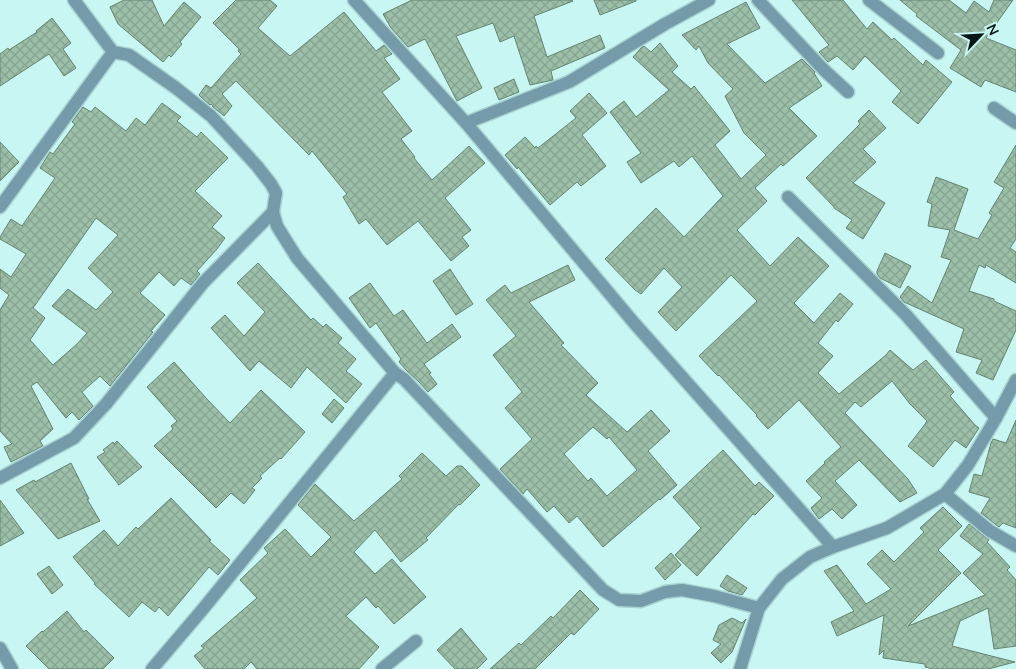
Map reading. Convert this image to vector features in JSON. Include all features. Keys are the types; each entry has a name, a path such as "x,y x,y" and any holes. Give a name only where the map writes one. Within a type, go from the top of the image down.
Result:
{"street":[{"path":"74,0 113,52 129,56 176,88 211,116 258,166 276,193 273,212 276,226 298,258 395,373 404,379 603,590 619,600 641,601 666,592 682,590 759,608"},
{"path":"354,0 466,123 635,324 833,547"},
{"path":"466,123 569,82 665,24 709,0"},
{"path":"758,0 824,70 848,92"},
{"path":"869,0 938,53"},
{"path":"0,207 113,52"},
{"path":"994,108 1016,123"},
{"path":"788,197 906,315 996,418"},
{"path":"0,478 74,438 106,404 203,283 273,212"},
{"path":"152,669 395,373"},
{"path":"740,669 759,608 782,579 810,557 887,528 946,494 968,465 1016,380"},
{"path":"946,494 990,531 1016,546"},
{"path":"382,669 416,641"},
{"path":"0,648 12,669"}],"building":[{"path":"124,0 152,0 164,26 184,2 201,17 180,42 182,44 171,57 169,55 163,62 118,24 110,7"},
{"path":"236,0 270,0 277,6 258,28 290,56 344,12 376,51 384,45 392,54 384,58 400,79 382,92 412,131 401,139 432,180 469,146 485,163 445,198 471,230 462,237 469,246 451,261 418,221 387,245 366,219 359,224 343,197 347,194 312,151 309,155 236,81 222,94 232,106 224,116 199,95 206,85 211,88 241,54 238,51 239,49 213,23"},
{"path":"412,0 572,0 534,16 547,57 600,35 605,48 551,71 553,80 530,85 514,36 500,42 493,23 456,36 482,88 457,101 425,39 408,47 391,28 383,14"},
{"path":"594,0 636,0 636,1 600,15"},
{"path":"792,0 843,0 867,29 873,22 892,40 894,38 923,65 926,60 952,82 918,124 892,102 901,91 865,56 853,70 837,56 828,62 819,52 829,45"},
{"path":"900,0 949,0 966,13 974,1 989,12 994,0 1013,0 986,38 1016,50 1016,92 985,80 981,87 950,68 961,50 916,16 917,14"},
{"path":"746,2 760,28 727,44 765,83 802,59 815,72 822,86 789,108 817,136 783,166 781,164 755,188 767,201 737,230 770,266 798,237 829,266 794,303 814,323 840,293 853,304 838,322 836,320 818,343 833,356 818,373 839,394 890,350 913,370 926,360 954,392 950,396 979,428 966,448 955,440 933,467 908,446 927,421 910,404 892,381 861,407 855,402 845,413 908,479 917,493 900,502 859,460 835,481 857,505 842,519 832,509 819,519 811,508 822,498 806,481 841,447 799,400 768,429 757,415 699,356 757,301 731,275 676,331 658,312 682,287 664,268 641,294 605,259 656,208 684,237 723,196 692,156 679,167 674,161 641,183 627,162 641,153 610,112 624,101 636,117 669,90 633,57 642,47 644,46 651,52 660,43 678,66 672,72 691,89 694,86 730,131 715,145 741,179 766,155 744,133 725,96 733,89 708,63 699,46 696,50 682,35"},
{"path":"52,18 71,43 63,49 76,68 64,76 49,54 0,86 0,54 37,32"},
{"path":"514,79 519,92 499,100 494,88"},
{"path":"589,93 607,113 582,135 606,166 581,186 577,182 550,205 518,167 517,169 505,155 525,137 535,148 536,146 538,148 576,118 570,111"},
{"path":"162,103 181,117 177,121 197,137 201,132 228,158 195,191 222,216 212,227 225,238 197,271 200,274 191,285 181,278 174,286 159,272 140,293 165,315 110,386 100,376 82,392 93,406 79,420 72,412 66,418 37,382 31,386 53,429 40,441 43,446 11,462 4,447 12,444 0,431 0,310 9,295 0,288 0,269 11,277 26,254 0,239 0,237 11,219 22,226 55,178 40,168 50,152 53,154 75,124 72,122 83,107 91,112 95,107 126,131 136,118 145,125","holes":["96,218 118,235 88,268 113,292 96,310 68,289 52,306 87,333 53,365 30,340 45,318 33,308"]},
{"path":"869,110 886,128 863,149 876,162 853,183 885,203 863,239 846,228 852,220 834,208 806,178 860,124 858,121"},
{"path":"0,142 19,162 0,181"},
{"path":"1016,145 1016,239 1010,248 1016,252 1016,283 986,265 985,268 979,265 969,291 994,299 994,301 1016,311 1016,330 993,380 976,373 982,360 956,352 964,329 904,302 900,297 908,286 932,303 951,260 941,257 950,230 928,226 932,204 927,202 936,177 968,189 954,230 978,239 992,215 989,213 1004,188 994,182"},
{"path":"885,253 911,266 900,288 880,278 877,274"},
{"path":"258,263 311,320 313,318 323,327 326,324 342,338 338,343 356,359 346,371 362,384 346,403 307,367 291,388 259,361 250,371 211,328 225,315 244,336 265,312 237,283"},
{"path":"568,265 575,280 529,302 564,343 561,345 598,383 586,395 627,432 651,410 670,431 648,451 677,485 603,547 577,516 569,523 554,506 547,512 527,489 523,494 500,469 532,439 505,408 522,392 493,355 516,336 486,300 505,285 511,293","holes":["593,427 607,439 609,437 637,470 607,496 591,478 588,481 564,454"]},
{"path":"450,269 473,304 456,315 433,281"},
{"path":"370,283 394,316 403,310 427,343 452,324 461,337 424,364 437,384 428,392 399,362 401,359 376,323 370,328 349,298"},
{"path":"174,362 230,423 261,390 305,432 281,459 260,476 262,478 252,488 255,490 244,504 231,493 216,508 154,446 173,429 171,426 177,421 147,387"},
{"path":"334,399 344,408 332,423 322,414"},
{"path":"1016,420 1016,528 1003,523 999,527 981,513 990,498 969,492 974,474 982,476 993,439 1006,443"},
{"path":"117,441 142,467 119,485 97,457 105,452 103,450 113,442 114,444"},
{"path":"723,450 755,486 759,482 774,496 755,515 753,514 697,576 675,555 701,528 673,497"},
{"path":"422,453 446,476 457,466 462,466 480,485 426,538 428,540 401,562 375,530 354,552 375,574 392,559 426,597 394,624 378,606 376,608 366,597 346,616 379,647 359,669 257,669 251,662 244,669 205,669 194,656 204,648 201,646 257,598 240,580 268,553 264,548 285,529 311,557 331,537 298,505 315,484 354,521 402,479 399,476"},
{"path":"71,463 89,499 87,499 100,521 58,539 16,490"},
{"path":"171,498 211,540 209,541 230,560 218,575 209,567 168,616 159,607 155,612 142,602 129,617 94,584 73,557 104,530 118,546 136,527 138,529"},
{"path":"0,500 24,533 0,546"},
{"path":"943,507 962,526 938,550 961,573 908,626 985,595 963,573 983,554 960,536 969,524 989,540 987,542 1010,567 1007,570 1016,580 1016,646 994,649 988,608 960,621 952,646 1015,662 988,669 933,669 925,667 925,664 883,658 884,650 879,655 884,615 837,636 831,622 854,611 824,571 837,565 866,604 891,589 867,564 882,550 894,562 924,532 920,528"},
{"path":"671,553 681,565 665,580 655,568"},
{"path":"49,566 63,585 52,594 37,574"},
{"path":"727,575 747,588 742,595 728,591 720,586"},
{"path":"580,590 599,609 574,635 571,633 535,669 490,669 519,643 521,645 551,616 553,618"},
{"path":"67,611 84,632 86,630 114,658 103,669 49,669 26,646"},
{"path":"732,618 742,623 746,619 732,652 721,663 711,653 721,644 713,640 719,625"},
{"path":"461,628 487,659 477,669 455,669 437,650"}]}
